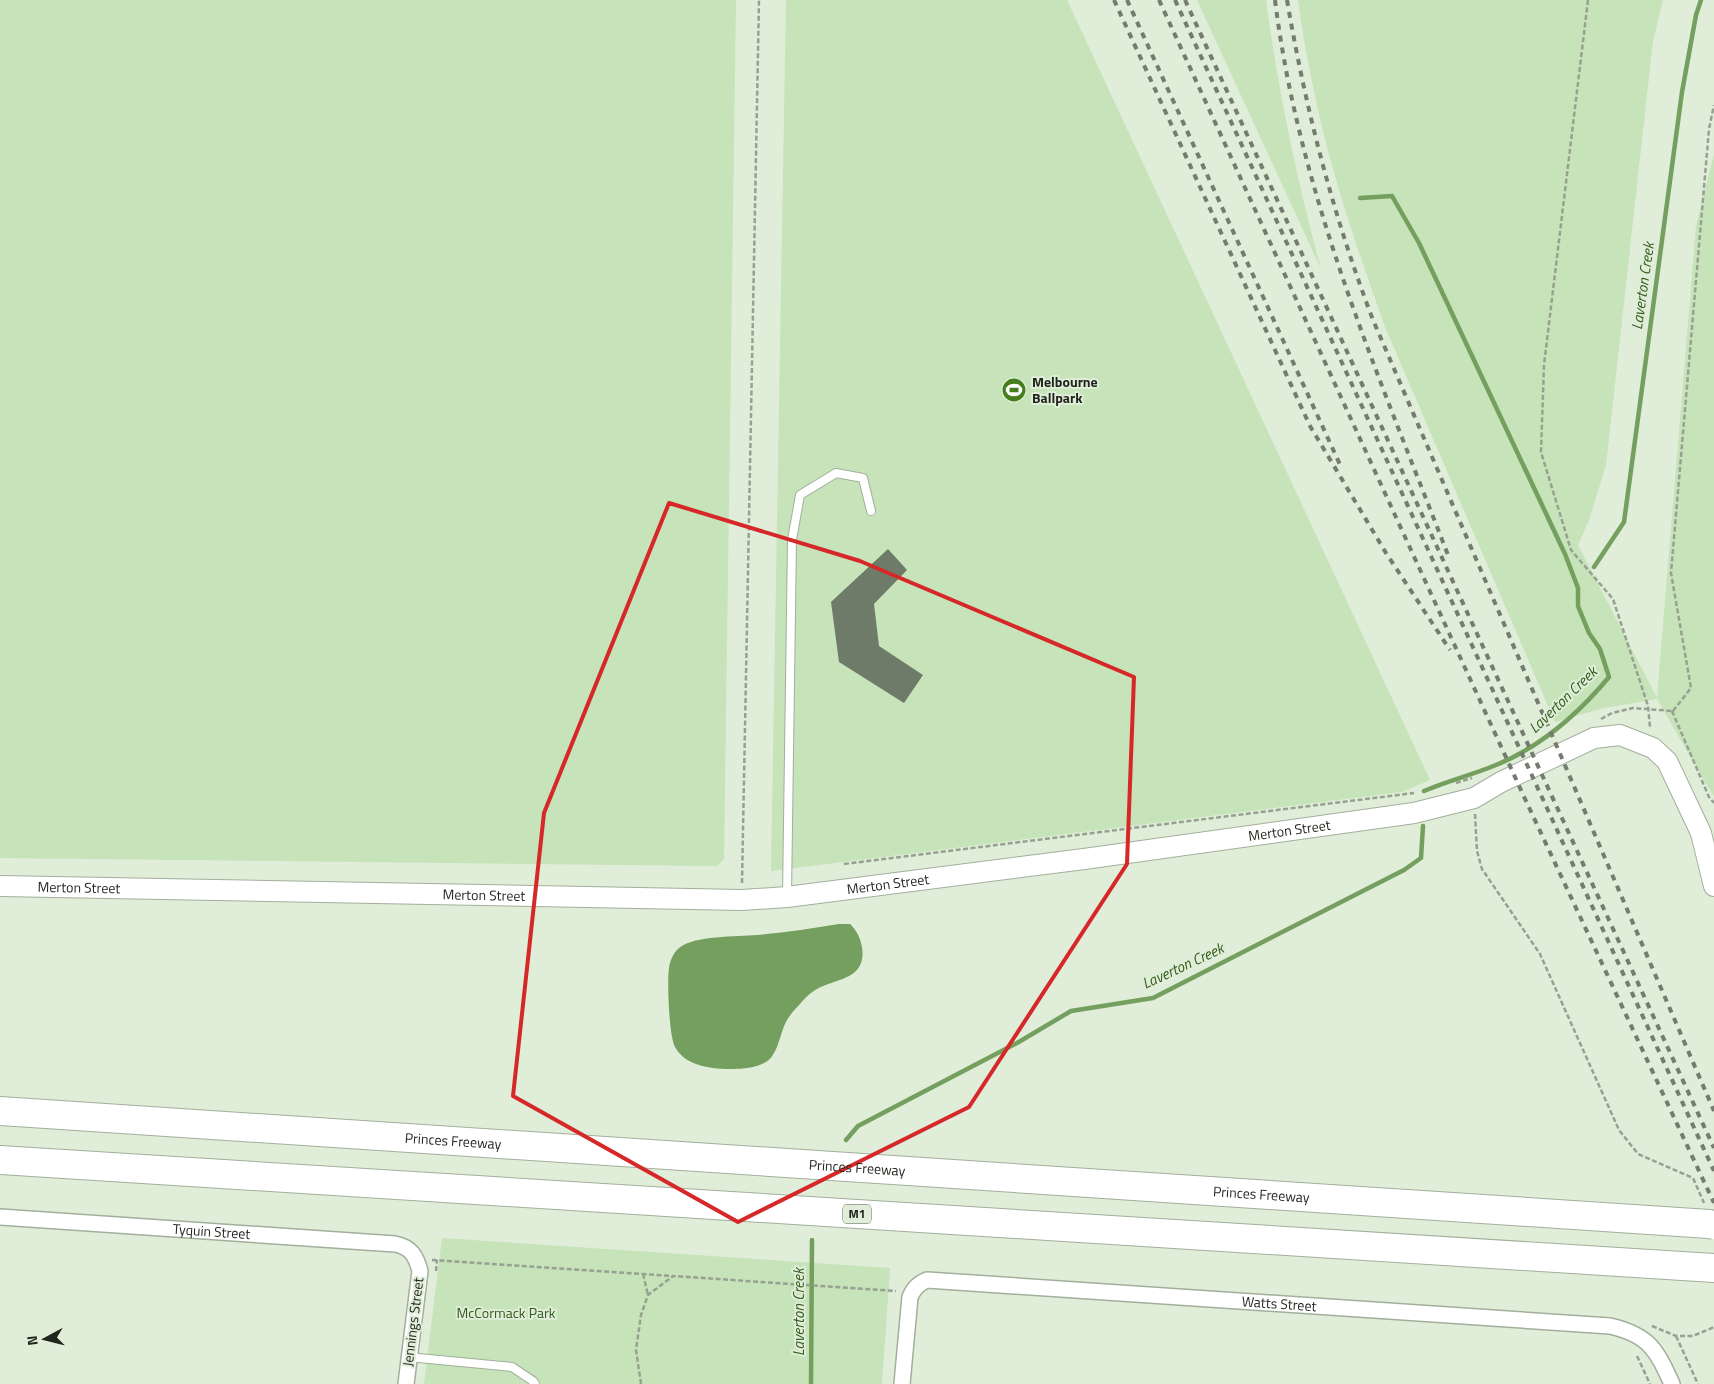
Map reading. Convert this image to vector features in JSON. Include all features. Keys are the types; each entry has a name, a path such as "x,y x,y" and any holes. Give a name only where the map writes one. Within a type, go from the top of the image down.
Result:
{"highway":[{"name":"Princes Freeway","path":"0,1111 1710,1219"},
{"name":"M1","path":"0,1160 1714,1268"}],"street":[{"name":"Merton Street","path":"0,886 742,900 787,897 1414,813 1474,798 1501,782 1594,738 1620,735 1653,748 1667,761 1707,840 1714,886"},
{"name":"Tyquin Street","path":"0,1217 395,1244 404,1245 409,1248 417,1260"},
{"name":"Jennings Street","path":"406,1384 420,1271 417,1260"},
{"name":"Watts Street","path":"902,1384 910,1297 914,1288 927,1280 1610,1326 1644,1339 1656,1350 1672,1384"}],"lane":[{"path":"787,897 792,540 800,495 836,473 864,478 871,511"},
{"path":"408,1357 512,1367 535,1384"}],"path":[{"path":"742,900 759,0"},
{"path":"1588,0 1544,365 1541,452 1571,550 1613,599 1648,706 1653,748"},
{"path":"1714,105 1710,129 1671,573 1691,688 1672,711 1709,797 1714,803"},
{"path":"844,864 1415,793"},
{"path":"1474,798 1477,851 1482,869 1540,954 1619,1130 1638,1154 1693,1178 1710,1219"},
{"path":"417,1260 899,1292"},
{"path":"641,1384 636,1350 641,1315 648,1295 643,1274"},
{"path":"648,1295 673,1276"},
{"path":"1676,1336 1698,1384"},
{"path":"1635,1352 1650,1384"}],"highlighted area":[{"path":"669,503 860,561 1134,677 1127,864 969,1107 738,1222 513,1096 544,813"}],"green space":[{"path":"0,0 736,0 724,859 717,866 0,858"},
{"name":"Melbourne Ballpark","path":"786,0 1067,0 1430,780 1402,792 771,871"},
{"path":"1197,0 1266,0 1276,68 1289,135 1321,269"},
{"path":"1298,0 1663,0 1653,41 1606,465 1589,520 1578,545 1657,698 1696,226 1714,154 1714,797 1657,699 1604,708 1555,722 1385,327 1354,238 1327,147 1309,65"},
{"name":"McCormack Park","path":"442,1238 890,1268 882,1384 424,1384"}],"shaded area":[{"path":"850,924 858,934 862,947 860,966 849,976 817,989 804,1000 787,1020 776,1049 770,1059 754,1067 725,1069 701,1066 680,1054 675,1047 671,1032 668,984 670,963 673,955 679,948 695,941 716,937 777,933"}],"building":[{"path":"888,549 907,570 874,604 879,646 923,675 904,703 839,662 831,602"}],"waterway":[{"name":"Laverton Creek","path":"1594,567 1624,522 1682,92 1696,15 1701,0"},
{"path":"1360,198 1392,196 1419,243 1565,554 1578,588 1578,606 1589,633 1600,649 1609,677 1572,716 1528,749 1496,765 1424,791"},
{"name":"Laverton Creek","path":"846,1140 858,1126 1017,1043 1071,1011 1153,998 1404,870 1421,858 1423,826"},
{"name":"Laverton Creek","path":"811,1384 812,1240"}],"railway":[{"path":"1114,0 1310,426 1386,553 1450,650"},
{"path":"1127,0 1342,469"},
{"path":"1159,0 1526,801 1714,1203"},
{"path":"1175,0 1714,1171"},
{"path":"1185,0 1714,1148"},
{"path":"1275,0 1286,72 1302,143 1322,213 1369,351 1448,555"},
{"path":"1287,0 1303,82 1322,162 1345,241 1373,320 1714,1111"}],"place":[{"name":"Melbourne Ballpark","path":"1014,390"}]}
